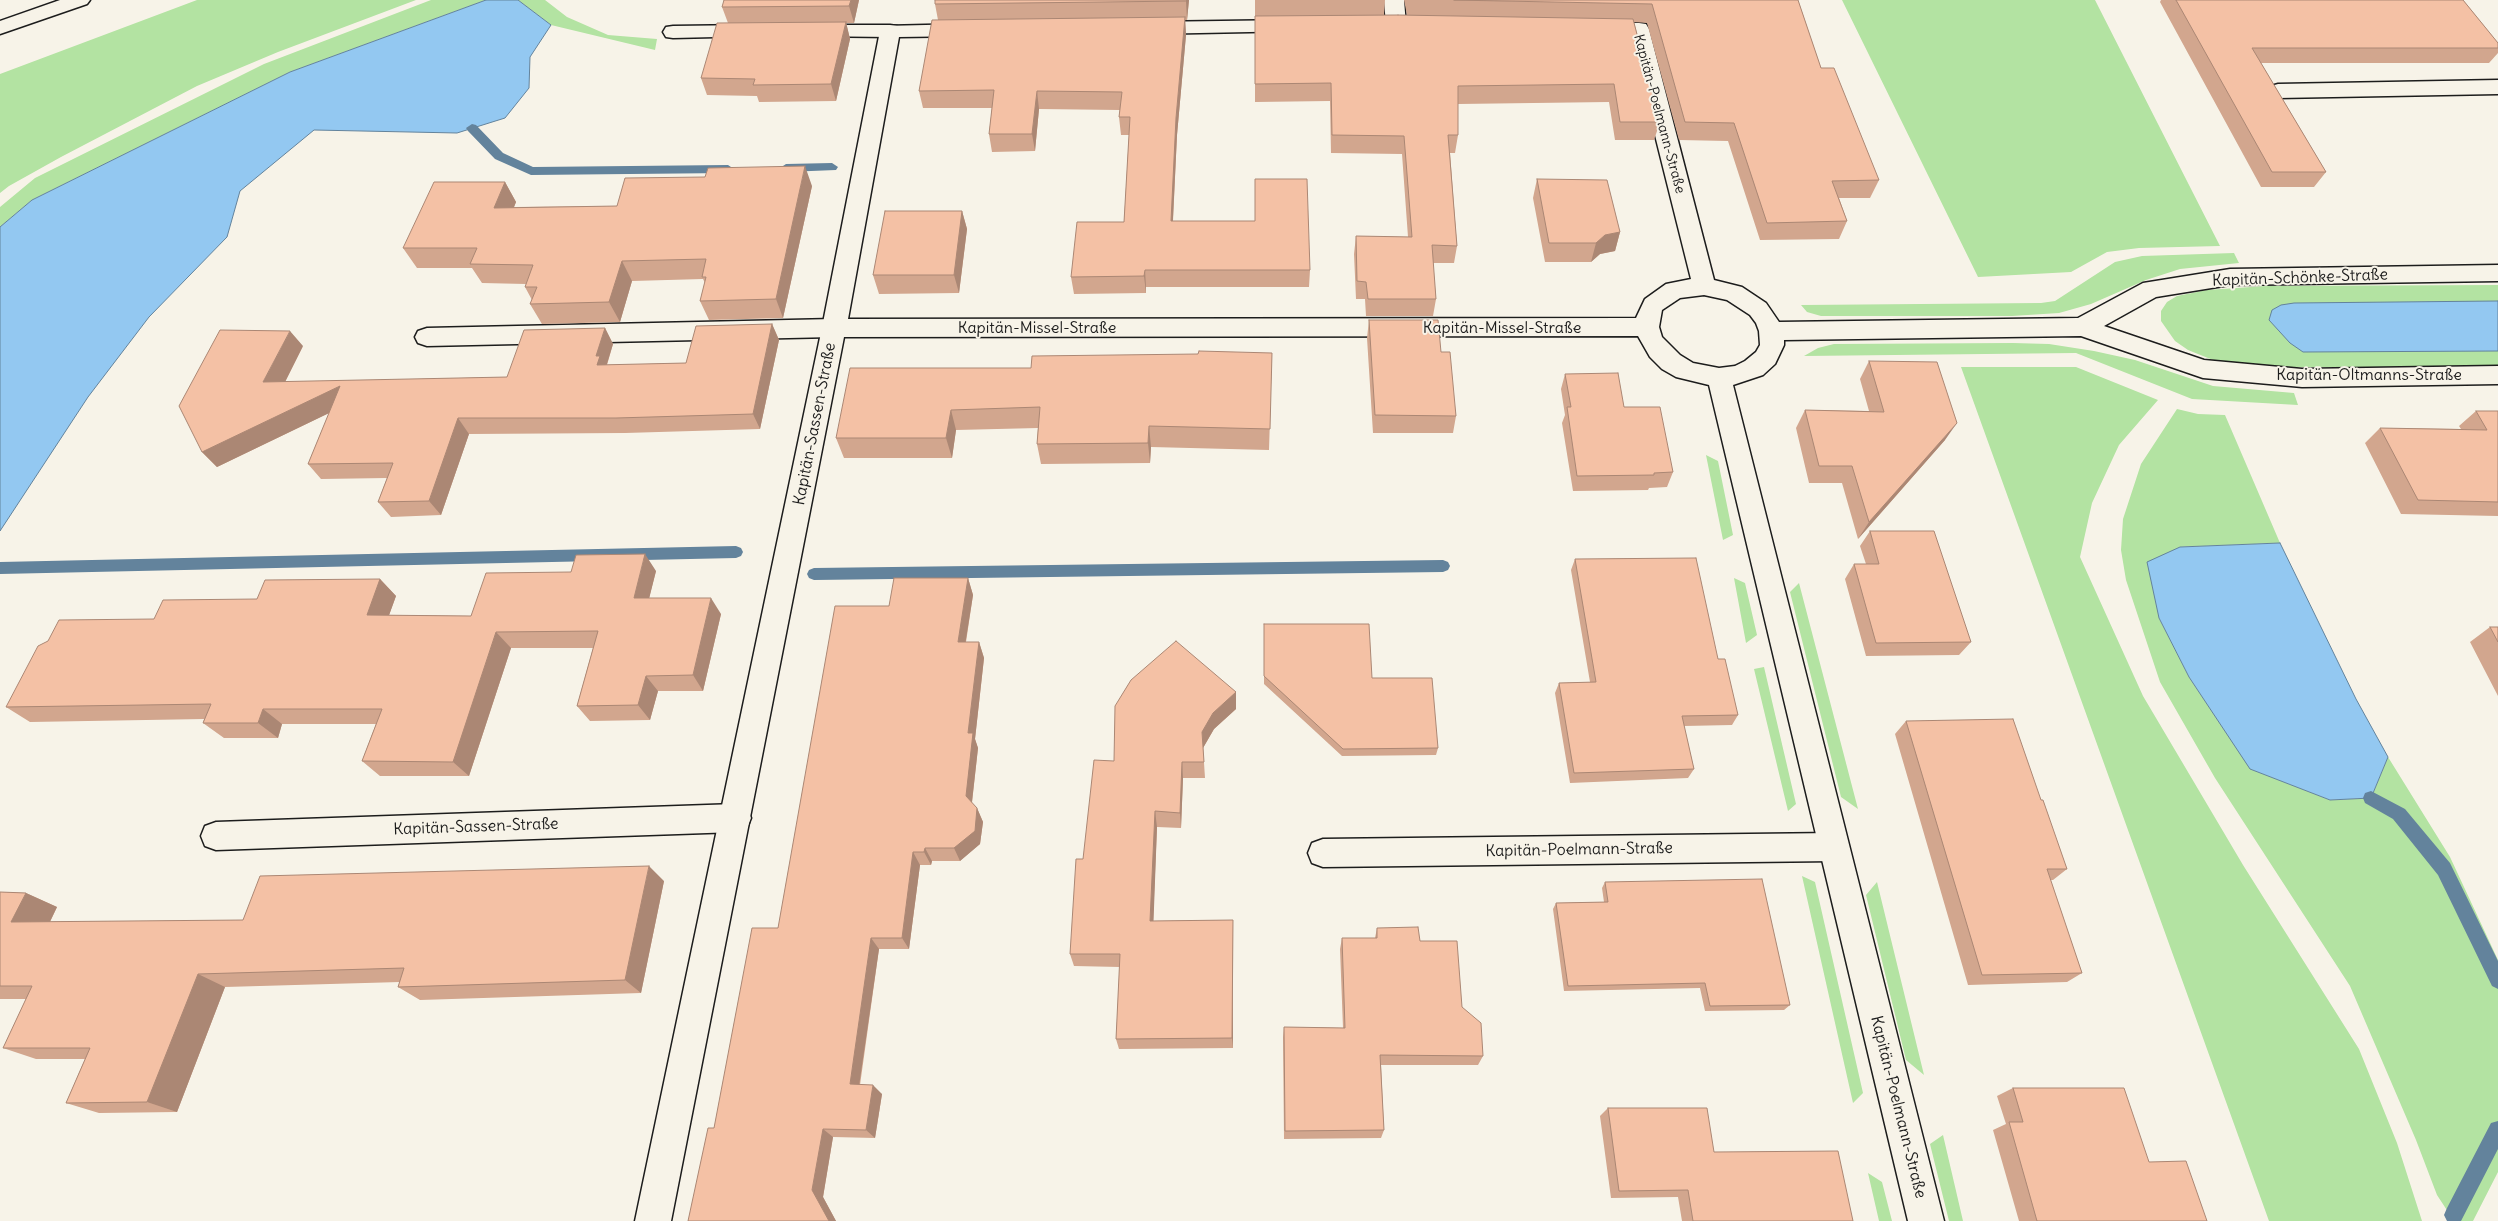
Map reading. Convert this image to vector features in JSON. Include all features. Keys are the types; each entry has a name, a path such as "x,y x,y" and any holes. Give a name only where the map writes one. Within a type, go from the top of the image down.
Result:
{"street":[{"path":"0,28 80,0"},
{"path":"1394,0 1396,25"},
{"path":"1128,28 1317,26"},
{"name":"Kapitän-Poelmann-Straße","path":"1581,28 1639,29 1704,286"},
{"name":"Kapitän-Sassen-Straße","path":"653,1221 834,328 890,30"},
{"path":"795,31 989,30"},
{"path":"673,32 766,31"},
{"path":"2278,91 2498,87"},
{"name":"Kapitän-Schönke-Straße","path":"2082,327 2152,289 2230,277 2498,274"},
{"path":"1704,286 1726,290 1746,300 1758,309 1771,330 1772,345 1766,358 1738,375 1719,377 1685,370 1671,362 1651,340 1648,316 1653,305 1674,290 1704,286"},
{"name":"Kapitän-Oltmanns-Straße","path":"1771,330 2082,327 2203,369 2302,378 2498,375"},
{"name":"Kapitän-Missel-Straße","path":"427,337 834,328 1648,328"},
{"name":"Kapitän-Poelmann-Straße","path":"1719,377 1926,1221"},
{"name":"Kapitän-Sassen-Straße","path":"216,836 736,818"},
{"name":"Kapitän-Poelmann-Straße","path":"1323,853 1834,847"}],"green space":[{"path":"197,0 416,0 278,52 197,86 61,157 0,193 0,74"},
{"path":"431,0 486,0 290,72 32,200 0,227 0,207 35,178 264,64"},
{"path":"518,0 545,0 567,17 608,35 657,39 655,50 551,25"},
{"path":"1842,0 2095,0 2220,246 2139,248 2107,252 2071,272 1978,277"},
{"path":"2234,253 2239,263 2180,269 2146,280 2091,304 2059,313 2012,316 1821,316 1807,312 1801,305 2041,303 2055,301 2115,262 2142,256"},
{"path":"2498,285 2498,368 2252,367 2213,360 2188,350 2175,341 2161,321 2161,311 2167,302 2177,296 2207,290 2266,286"},
{"path":"1834,344 2049,344 2094,351 2135,360 2213,386 2294,393 2298,405 2192,399 2076,353 1804,356 1818,348"},
{"path":"1961,367 2076,367 2158,400 2119,445 2092,503 2080,557 2143,696 2243,865 2359,1049 2397,1143 2422,1221 2269,1221"},
{"path":"2177,409 2198,414 2225,415 2280,543 2180,547 2159,618 2189,677 2251,769 2330,800 2371,798 2388,757 2450,857 2498,960 2498,1172 2473,1221 2454,1221 2437,1195 2416,1140 2350,986 2215,778 2160,682 2126,580 2121,550 2123,519 2141,464"},
{"path":"1706,455 1718,461 1733,535 1723,540"},
{"path":"1734,578 1745,583 1757,635 1746,643"},
{"path":"1799,583 1858,809 1841,797 1790,592"},
{"path":"1764,667 1796,804 1788,811 1754,669"},
{"path":"1802,876 1815,882 1863,1093 1853,1103"},
{"path":"1877,882 1924,1075 1906,1060 1866,895"},
{"path":"1943,1135 1963,1221 1949,1221 1930,1144"},
{"path":"1868,1173 1882,1182 1892,1221 1879,1221"}],"water":[{"path":"486,0 518,0 551,25 530,57 529,88 505,118 457,133 314,130 240,191 227,237 149,317 88,397 0,531 0,227 32,200 290,72"},
{"path":"2498,301 2498,351 2303,352 2290,343 2269,320 2272,310 2281,305 2294,303"},
{"path":"2280,543 2356,699 2388,757 2371,798 2330,800 2250,769 2189,677 2159,618 2147,562 2180,547"}],"building":[{"path":"724,0 851,0 849,6 722,7"},
{"path":"935,0 1187,0 935,4"},
{"path":"1454,0 1798,0 1821,68 1834,68 1879,180 1832,181 1847,221 1767,223 1734,123 1685,122 1652,4"},
{"path":"2176,0 2463,0 2498,43 2498,48 2252,48 2326,172 2272,172"},
{"path":"1398,15 1633,19 1660,122 1620,122 1614,84 1458,86 1458,135 1448,135 1457,246 1432,245 1436,299 1368,299 1366,282 1357,281 1356,236 1412,237 1404,136 1332,135 1331,83 1255,84 1255,16"},
{"path":"1185,17 1176,118 1171,221 1255,221 1255,179 1307,179 1310,270 1145,270 1144,276 1071,277 1077,222 1124,222 1130,117 1119,117 1122,92 1037,91 1032,134 989,134 994,90 919,91 932,20"},
{"path":"846,22 831,84 753,85 755,79 701,78 717,23"},
{"path":"805,166 776,299 700,301 706,277 702,277 706,259 622,261 609,302 530,304 537,287 525,287 533,265 470,264 477,248 403,248 434,182 505,182 494,208 617,206 625,178 705,177 708,168"},
{"path":"1537,179 1607,180 1620,232 1605,235 1596,243 1549,243"},
{"path":"885,211 962,211 954,275 873,275"},
{"path":"1369,320 1438,320 1441,352 1450,352 1456,416 1375,415"},
{"path":"772,324 753,414 616,418 458,418 429,501 378,502 393,463 308,464 340,386 202,452 179,406 220,330 290,331 263,382 507,377 524,330 605,328 596,356 600,356 597,365 686,363 696,326"},
{"path":"1199,351 1272,353 1270,429 1149,426 1148,443 1037,444 1040,407 951,410 946,438 836,438 850,368 1031,368 1032,356 1198,354"},
{"path":"1869,361 1937,362 1957,423 1869,522 1852,466 1819,466 1805,410 1884,412"},
{"path":"1618,373 1624,407 1660,407 1673,472 1654,473 1654,475 1577,476 1567,407 1571,407 1565,374"},
{"path":"2476,411 2498,411 2498,502 2418,500 2380,428 2487,430"},
{"path":"1870,531 1934,531 1971,642 1876,643 1854,564 1879,564"},
{"path":"645,554 634,598 711,598 693,675 646,676 638,705 577,706 598,631 496,632 453,762 362,761 382,709 263,709 258,723 203,723 211,704 6,707 38,646 48,641 59,620 154,619 163,600 257,599 265,580 380,579 367,615 471,616 486,573 571,572 576,555"},
{"path":"1696,558 1718,659 1725,659 1738,715 1682,716 1694,769 1574,773 1559,683 1596,682 1575,559"},
{"path":"894,578 968,578 958,642 979,642 968,733 973,733 966,796 977,808 975,831 954,848 925,848 924,852 913,852 902,938 871,938 850,1084 873,1085 866,1130 823,1129 812,1190 829,1221 688,1221 708,1128 714,1128 752,928 778,928 835,606 889,606"},
{"path":"1264,624 1369,624 1372,678 1432,678 1438,748 1343,749 1264,676"},
{"path":"2490,627 2498,627 2498,642"},
{"path":"1176,641 1236,692 1213,713 1202,732 1204,762 1182,762 1180,813 1155,811 1150,921 1233,920 1232,1038 1116,1039 1120,954 1070,954 1076,859 1083,859 1094,760 1114,761 1115,706 1131,680"},
{"path":"2013,719 2067,869 2047,869 2082,973 1982,975 1906,721"},
{"path":"649,866 625,980 398,987 404,968 198,974 147,1102 66,1103 90,1048 3,1048 32,986 0,986 0,892 26,893 11,922 243,920 260,876"},
{"path":"1762,879 1790,1005 1710,1006 1705,983 1568,986 1556,903 1608,902 1605,882"},
{"path":"1418,927 1420,941 1457,941 1462,1007 1481,1023 1483,1056 1380,1055 1384,1130 1285,1131 1284,1027 1345,1028 1342,938 1377,938 1377,928"},
{"path":"2013,1088 2124,1088 2149,1162 2186,1161 2207,1221 2037,1221 2009,1122 2023,1122"},
{"path":"1608,1108 1707,1108 1714,1152 1838,1151 1853,1221 1693,1221 1688,1190 1619,1191"}],"waterway":[{"path":"472,128 499,156 531,171 728,169"},
{"path":"786,168 832,167"},
{"path":"0,568 736,552"},
{"path":"814,574 1443,566"},
{"path":"2371,798 2399,814 2444,869 2498,980"},
{"path":"2454,1215 2498,1130"}]}
